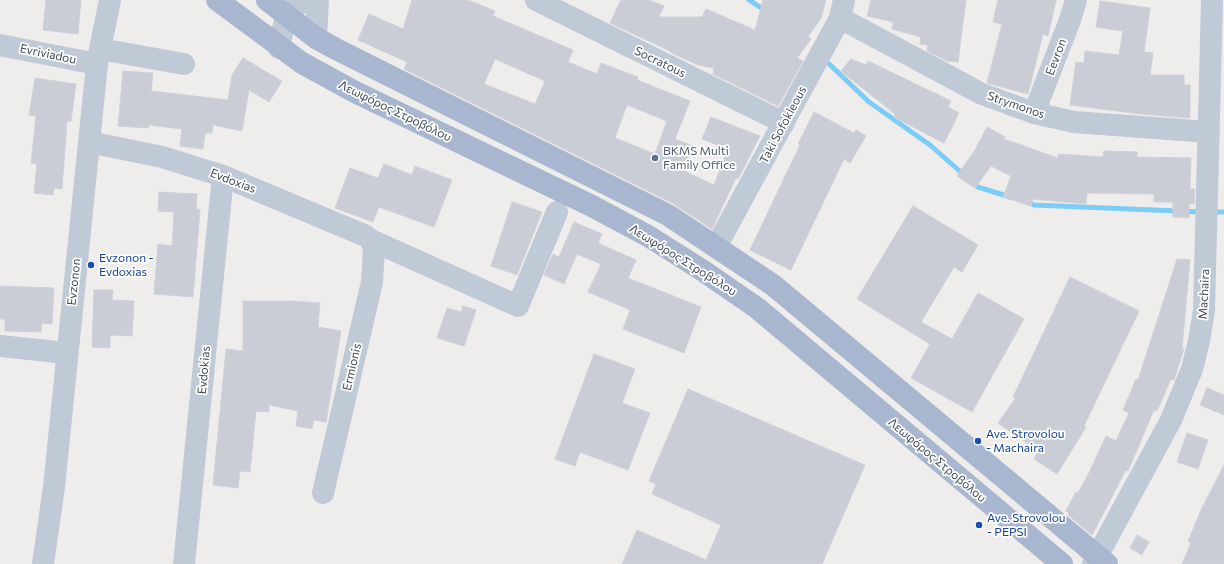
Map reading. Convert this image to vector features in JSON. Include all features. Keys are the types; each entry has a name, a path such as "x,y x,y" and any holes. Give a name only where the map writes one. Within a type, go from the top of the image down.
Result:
{"main road":[{"name":"Λεωφόρος Στροβόλου","path":"217,0 279,48 302,63 355,92 592,206 648,236 702,270 757,308 1062,564"},
{"path":"267,0 316,38 668,215 773,285 1099,562"}],"street":[{"name":"Evzonon","path":"42,564 54,487 98,57 110,0"},
{"path":"279,48 286,15 304,0"},
{"path":"316,38 318,0"},
{"name":"Socratous","path":"536,0 784,123"},
{"name":"Eevron","path":"1034,113 1076,0"},
{"name":"Machaira","path":"1099,562 1171,420 1192,369 1199,341 1204,310 1210,132 1212,0"},
{"name":"Taki Sofokleous","path":"716,247 784,123 842,9"},
{"name":"Strymonos","path":"842,9 982,94 1034,113 1074,122 1210,132"},
{"name":"Evriviadou","path":"0,45 98,57 184,64"},
{"name":"Evdoxias","path":"89,142 162,157 223,176 366,236 371,240 518,306 557,212"},
{"name":"Evdokias","path":"184,564 223,176"},
{"name":"Ermionis","path":"322,493 372,282 374,249 371,240"},
{"path":"0,346 67,353"}],"building":[{"path":"46,0 81,0 78,34 43,30"},
{"path":"412,0 468,0 495,11 493,16 573,50 568,62 597,74 601,63 638,77 637,80 690,101 675,139 693,146 684,171 714,185 728,149 702,139 711,117 760,136 738,179 736,178 712,229 674,204 404,69 407,62 358,40 369,14 403,29","holes":["495,59 545,81 535,104 484,84","627,105 667,121 655,154 615,138"]},
{"path":"621,0 649,0 664,6 659,17 702,17 706,9 755,30 763,0 826,0 821,18 808,37 811,39 797,58 803,61 778,106 713,74 714,68 698,65 610,23"},
{"path":"871,0 966,0 958,62 947,61 927,51 928,45 920,44 921,37 892,29 893,22 867,16"},
{"path":"998,0 1056,0 1048,36 1043,34 1028,94 987,83 1002,24 993,22"},
{"path":"1100,1 1150,8 1144,52 1153,53 1150,75 1184,75 1184,85 1190,85 1190,118 1141,114 1070,105 1076,62 1084,63 1085,51 1119,55 1123,31 1096,27"},
{"path":"243,58 282,81 269,102 249,90 242,131 213,125 212,133 205,133 203,149 180,146 182,129 149,125 148,128 118,126 123,71 153,73 151,91 228,100 232,75"},
{"path":"851,59 866,65 868,61 951,101 948,107 959,113 944,143 894,117 895,114 841,71"},
{"path":"35,78 76,84 71,121 67,121 62,189 54,188 53,195 34,193 37,164 31,163 36,116 29,115"},
{"path":"814,112 854,133 856,130 866,136 850,163 844,159 791,270 750,250"},
{"path":"987,127 1005,137 1004,139 1058,158 1058,154 1103,157 1104,151 1137,152 1137,157 1191,158 1190,189 1195,189 1194,204 1189,204 1189,218 1173,217 1173,202 1154,202 1154,194 1087,193 1086,204 1033,199 1031,206 1003,197 1011,176 991,166 975,188 957,176 975,150"},
{"path":"384,164 412,175 415,166 452,180 434,227 379,207 373,222 335,208 350,168 378,178"},
{"path":"159,192 197,194 196,209 200,210 193,297 154,294 158,244 172,246 174,212 158,211"},
{"path":"512,202 542,212 517,275 491,266"},
{"path":"913,206 978,245 962,272 954,267 921,322 952,339 978,293 1024,319 972,412 911,378 930,344 857,299"},
{"path":"574,222 602,234 598,243 636,260 628,278 701,307 684,353 623,329 630,310 588,292 601,264 577,254 564,284 544,275 553,254 559,257"},
{"path":"1177,259 1190,260 1182,349 1184,349 1174,380 1171,379 1157,411 1154,410 1128,471 1126,470 1092,535 1068,515 1069,513 1066,511 1076,492 1078,493 1088,475 1106,436 1116,441 1129,413 1123,410 1136,379 1138,380"},
{"path":"1070,277 1139,311 1084,426 1086,427 1057,474 1034,459 1038,451 998,423 1015,399 1013,397"},
{"path":"0,286 54,288 52,324 42,323 41,332 5,331 5,319 0,319"},
{"path":"94,290 113,290 112,300 134,301 132,336 110,335 110,348 92,347"},
{"path":"243,301 293,301 320,303 318,327 341,331 326,422 314,420 312,429 296,426 298,411 269,405 269,412 256,411 250,472 240,471 238,488 213,485 226,349 243,351"},
{"path":"463,306 476,310 464,346 437,338 447,308 461,312"},
{"path":"594,354 635,369 622,403 650,413 628,470 580,452 575,466 555,459"},
{"path":"1207,388 1224,395 1224,415 1200,405"},
{"path":"688,389 865,465 822,564 622,564 637,530 706,560 721,525 652,494 656,484 649,481"},
{"path":"1187,433 1208,440 1198,469 1177,462"},
{"path":"1224,465 1224,564 1182,564 1191,543 1188,541 1202,508"},
{"path":"1137,535 1149,542 1142,555 1130,548"}],"waterway":[{"path":"749,0 766,11"},
{"path":"825,60 869,102 930,145 964,175"},
{"path":"972,182 978,187 1010,197"},
{"path":"1026,202 1034,205 1201,212"},
{"path":"1211,212 1224,212"}],"place":[{"name":"BKMS Multi Family Office","path":"655,158"},
{"name":"Evzonon - Evdoxias","path":"91,265"},
{"name":"Ave. Strovolou - Machaira","path":"978,441"},
{"name":"Ave. Strovolou - PEPSI","path":"979,525"}]}
